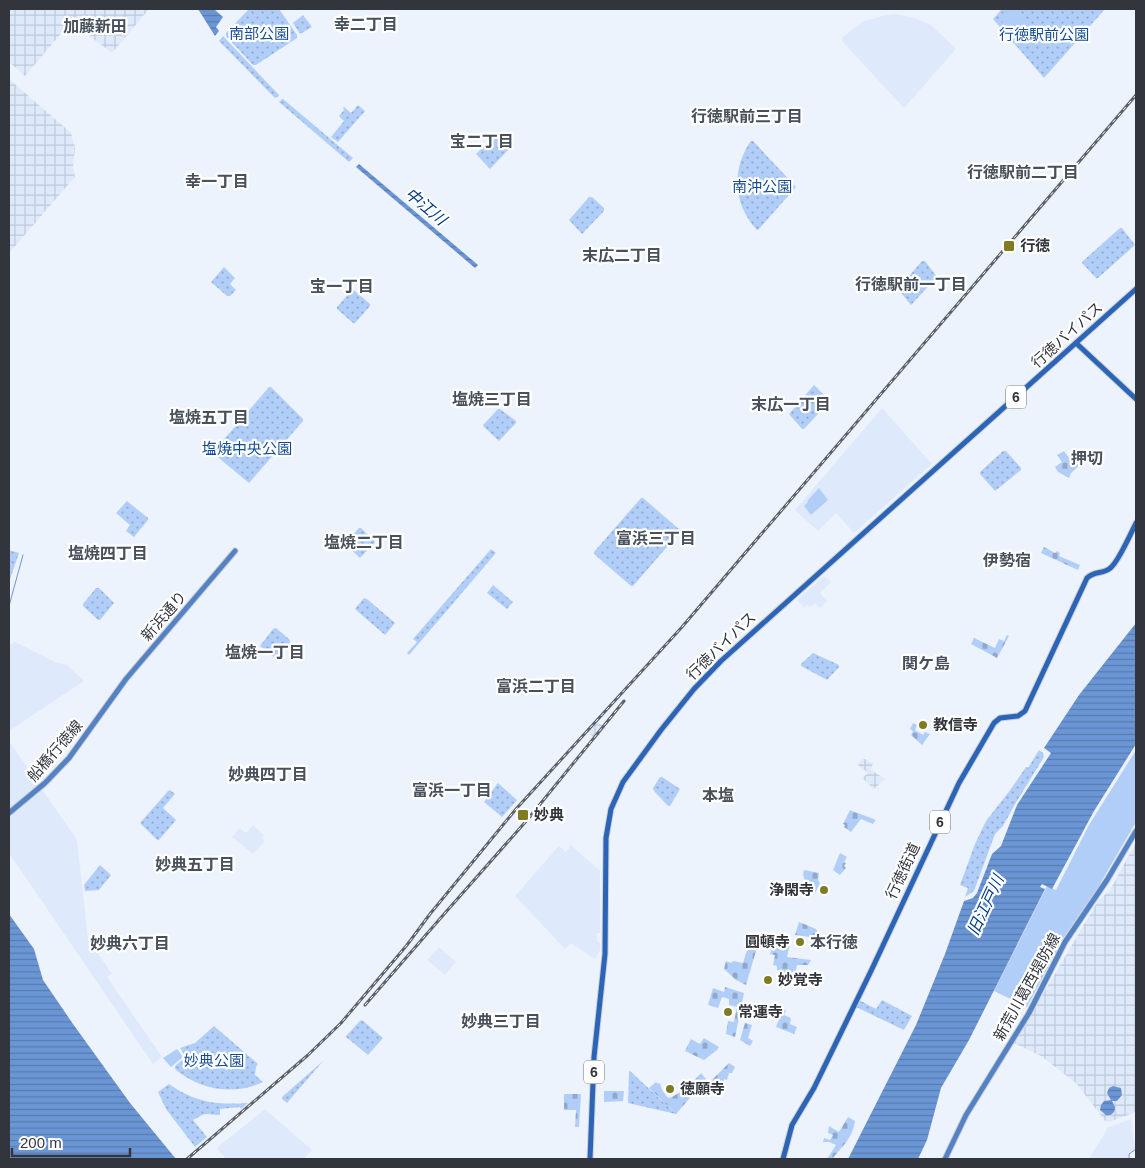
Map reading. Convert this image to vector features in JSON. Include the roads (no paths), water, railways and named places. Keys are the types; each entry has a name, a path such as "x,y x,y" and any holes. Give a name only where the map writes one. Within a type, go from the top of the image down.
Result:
{"main road":[{"name":"行徳バイパス","path":"590,1159 595,1054 604,963 606,838 611,809 623,782 670,718 721,661 1136,289"},
{"path":"1076,343 1136,399"},
{"name":"行徳街道","path":"783,1159 792,1125 814,1088 947,806 978,748 996,720 1018,716 1025,711 1087,578 1091,574 1109,570 1114,565 1136,523"},
{"name":"新浜通り","path":"112,698 235,551"},
{"name":"船橋行徳線","path":"9,813 45,783 69,758 112,698"},
{"name":"新荒川葛西堤防線","path":"945,1159 966,1114 1029,1013 1066,942 1107,880 1136,830"}],"water":[{"path":"198,9 214,9 223,17 216,27 219,31 215,36"},
{"path":"359,164 478,265 475,268 356,167"},
{"name":"旧江戸川","path":"1136,623 1136,744 1094,811 1052,889 1042,884 1040,887 1045,889 969,1040 941,1088 927,1140 918,1159 848,1159 916,1025 964,901 973,898 977,893 992,854 1001,846 1017,805 1051,753 1044,748 1079,695"},
{"path":"9,914 34,949 43,980 130,1103 176,1159 9,1159"},
{"path":"1113,1086 1121,1088 1122,1095 1117,1101 1112,1101 1115,1109 1111,1114 1106,1115 1100,1110 1101,1105 1104,1101 1111,1100 1107,1093 1109,1088"}],"waterway":[{"path":"9,606 23,555"},
{"path":"1129,1159 1129,1154 1136,1149"}],"railway":[{"path":"187,1159 308,1055 341,1023 407,945 516,809 682,627 1136,95"},
{"path":"365,1005 528,819 624,701"}],"place":[{"name":"行徳","path":"1009,246"},
{"name":"教信寺","path":"923,725"},
{"name":"妙典","path":"523,815"},
{"name":"浄閑寺","path":"824,890"},
{"name":"圓頓寺","path":"800,942"},
{"name":"妙覚寺","path":"768,980"},
{"name":"常運寺","path":"728,1012"},
{"name":"徳願寺","path":"670,1089"}],"district":[{"name":"幸二丁目","path":"366,24"},
{"name":"加藤新田","path":"95,26"},
{"name":"行徳駅前三丁目","path":"747,116"},
{"name":"宝二丁目","path":"482,141"},
{"name":"行徳駅前二丁目","path":"1023,172"},
{"name":"幸一丁目","path":"217,181"},
{"name":"末広二丁目","path":"622,255"},
{"name":"行徳駅前一丁目","path":"911,284"},
{"name":"宝一丁目","path":"342,286"},
{"name":"塩焼三丁目","path":"492,399"},
{"name":"末広一丁目","path":"791,404"},
{"name":"塩焼五丁目","path":"209,417"},
{"name":"押切","path":"1087,458"},
{"name":"富浜三丁目","path":"656,538"},
{"name":"塩焼二丁目","path":"364,542"},
{"name":"塩焼四丁目","path":"108,553"},
{"name":"伊勢宿","path":"1007,560"},
{"name":"塩焼一丁目","path":"265,652"},
{"name":"関ケ島","path":"926,663"},
{"name":"富浜二丁目","path":"536,686"},
{"name":"妙典四丁目","path":"268,774"},
{"name":"富浜一丁目","path":"452,790"},
{"name":"本塩","path":"718,795"},
{"name":"妙典五丁目","path":"195,864"},
{"name":"本行徳","path":"834,942"},
{"name":"妙典六丁目","path":"130,943"},
{"name":"妙典三丁目","path":"501,1021"}],"park label":[{"name":"南部公園","path":"259,34"},
{"name":"行徳駅前公園","path":"1044,35"},
{"name":"南沖公園","path":"762,187"},
{"name":"塩焼中央公園","path":"247,449"},
{"name":"妙典公園","path":"214,1061"}],"water label":[{"name":"中江川","path":"426,206"}]}
